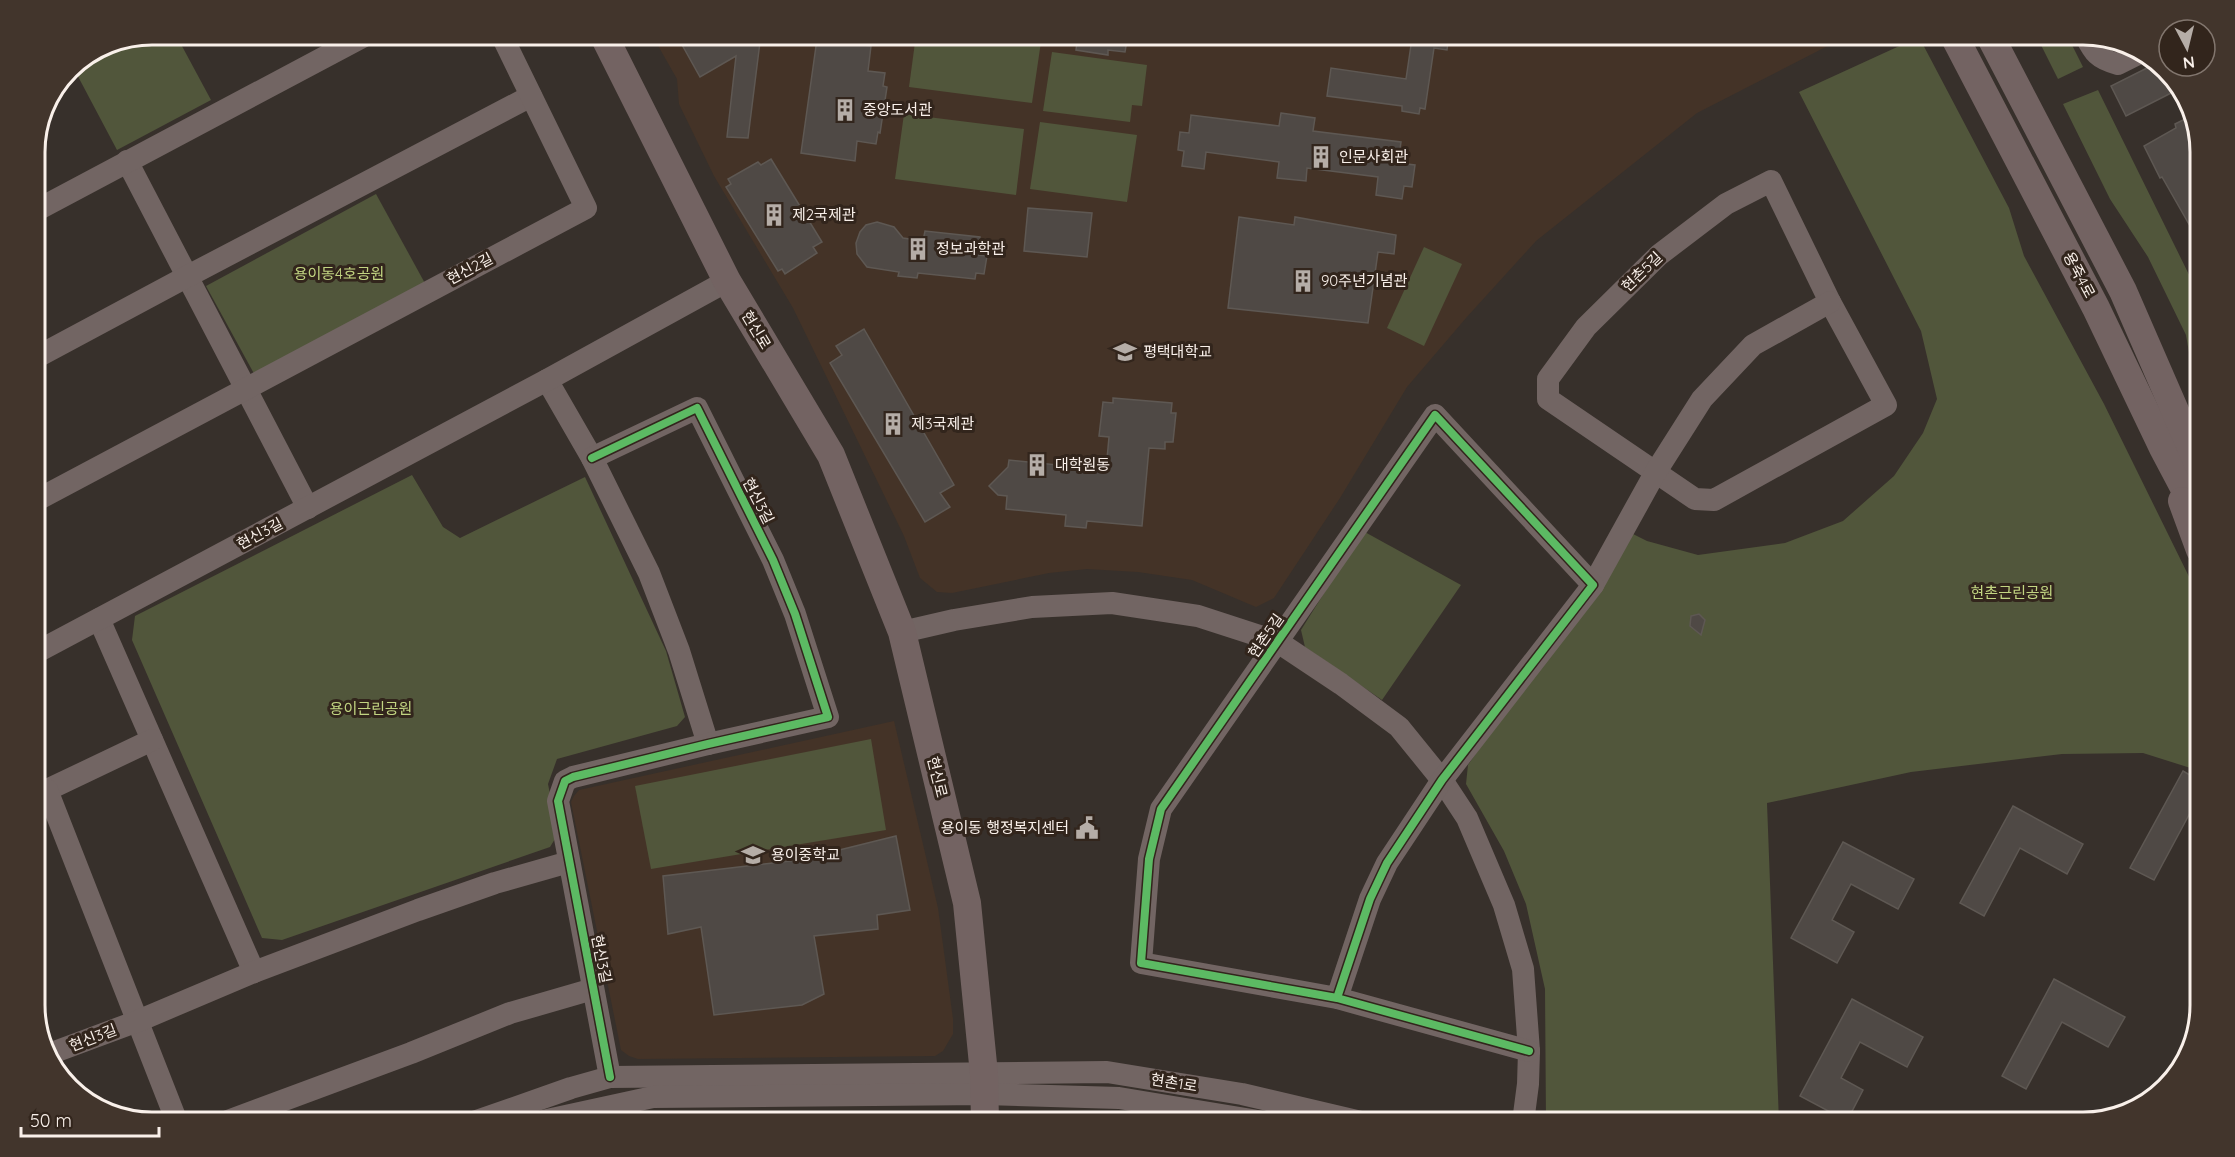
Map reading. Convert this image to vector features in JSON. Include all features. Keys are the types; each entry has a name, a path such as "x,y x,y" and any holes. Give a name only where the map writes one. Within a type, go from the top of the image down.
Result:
{"main road":[{"name":"현신로","path":"609,45 728,281 831,455 902,632 967,903 985,1112"},
{"name":"용죽4로","path":"1959,45 2096,308 2183,450"},
{"name":"용죽4로","path":"1995,45 2123,291 2183,450 2190,478"},
{"path":"2183,450 2190,491"}],"street":[{"path":"45,205 126,160 347,45"},
{"name":"현신2길","path":"45,496 586,208 506,45"},
{"path":"2090,45 2095,54 2107,62 2118,64 2132,57"},
{"path":"45,353 531,96"},
{"path":"126,160 308,508"},
{"name":"현촌5길","path":"1770,181 1830,302 1886,405 1714,500 1695,499 1548,399 1548,380 1586,327 1659,255 1726,204 1770,181"},
{"name":"현신3길","path":"45,648 728,281"},
{"path":"1337,998 1370,899 1387,863 1442,780 1593,585 1655,473 1702,399 1753,345 1830,302"},
{"path":"547,380 592,458 649,573 679,651 708,744"},
{"name":"현신3길","path":"592,458 697,408 773,560 795,614 828,717 708,744 565,781 558,801 610,1077"},
{"name":"현촌5길","path":"1529,1051 1337,998 1141,963 1149,859 1161,809 1435,415 1593,585"},
{"name":"현촌5길","path":"902,632 954,620 1032,607 1112,603 1198,616 1278,642 1400,727 1442,780 1467,818 1504,905 1523,969 1529,1051 1524,1112"},
{"path":"99,619 254,972"},
{"path":"45,791 152,740"},
{"path":"45,802 138,1021 173,1112"},
{"name":"현신3길","path":"56,1051 138,1021 254,972 440,903 568,862"},
{"name":"현신3길","path":"252,1112 411,1053 510,1013 593,989"},
{"name":"현촌1로","path":"984,1084 1107,1072 1242,1094 1318,1112"},
{"path":"503,1112 610,1077 984,1084 1119,1098 1204,1112"},
{"path":"584,1112 653,1097 984,1084"}],"shaded area":[{"name":"평택대학교","path":"658,45 1830,45 1697,113 1536,241 1407,387 1340,498 1274,598 1256,607 1192,580 1138,572 1087,569 1049,573 952,593 937,592 920,578 904,536 793,308 714,176 679,104 677,79"},
{"name":"용이중학교","path":"894,721 938,908 953,1019 953,1034 943,1051 935,1056 638,1059 621,1050 571,802 574,796 579,790"}],"green space":[{"path":"145,45 181,45 211,100 117,150 77,75 98,59 117,51"},
{"path":"915,45 1041,45 1032,103 909,87"},
{"name":"현촌근린공원","path":"1902,45 1923,45 2009,208 2024,256 2104,404 2190,579 2190,768 2143,753 2062,754 1911,772 1767,803 1779,1112 1546,1112 1545,989 1526,904 1504,851 1466,784 1468,765 1629,532 1647,541 1698,555 1785,543 1843,521 1894,476 1923,433 1937,399 1921,331 1799,92"},
{"path":"2041,45 2072,45 2083,67 2058,79"},
{"path":"1052,52 1147,65 1142,106 1132,105 1130,122 1043,111"},
{"path":"2098,90 2190,277 2190,358 2186,335 2148,257 2110,199 2063,104"},
{"path":"904,114 1024,129 1016,195 895,179"},
{"path":"1040,122 1137,135 1127,202 1030,189"},
{"name":"용이동4호공원","path":"376,194 427,287 257,379 206,286"},
{"path":"1424,247 1462,264 1424,346 1387,328"},
{"name":"용이근린공원","path":"412,475 443,527 460,538 585,477 666,651 685,717 677,726 557,759 548,784 558,834 550,847 282,940 262,938 132,640 135,616"},
{"path":"1363,531 1461,585 1382,700 1305,647 1301,630"},
{"path":"871,739 886,830 651,869 635,786"}],"building":[{"path":"682,45 760,45 748,138 727,137 736,56 700,77"},
{"name":"중앙도서관","path":"816,45 871,46 868,71 885,73 883,86 887,87 880,133 878,132 876,144 857,141 855,161 801,153"},
{"path":"1077,45 1126,45 1125,52 1108,50 1108,55 1076,50"},
{"path":"1411,45 1448,45 1447,50 1434,48 1425,109 1420,108 1419,114 1402,111 1402,106 1327,96 1331,68 1406,79"},
{"path":"2149,67 2172,92 2126,116 2111,86"},
{"name":"인문사회관","path":"1281,113 1315,118 1313,131 1401,142 1398,163 1415,165 1412,187 1404,186 1402,199 1376,195 1378,177 1307,168 1306,181 1277,178 1279,162 1206,152 1204,169 1182,166 1184,151 1178,150 1180,132 1189,133 1191,115 1279,126"},
{"path":"2185,119 2188,131 2190,226 2162,177 2160,178 2144,146 2176,128 2175,124"},
{"name":"제2국제관","path":"771,159 822,242 813,247 817,253 785,274 782,269 778,271 726,187 731,184 728,179 758,162 761,165"},
{"path":"1028,208 1092,213 1087,257 1024,251"},
{"name":"90주년기념관","path":"1239,217 1294,225 1295,217 1396,235 1394,254 1378,252 1368,323 1228,308"},
{"name":"정보과학관","path":"877,222 894,227 903,238 923,241 925,231 980,237 978,255 987,256 984,274 976,273 975,279 918,273 917,278 898,276 899,272 867,267 857,254 856,243 860,232 866,225"},
{"name":"제3국제관","path":"864,329 954,485 940,493 950,507 925,522 830,363 842,355 836,346"},
{"name":"대학원동","path":"1113,398 1172,403 1171,413 1176,413 1173,442 1165,442 1165,449 1149,448 1142,526 1087,521 1086,528 1065,526 1066,515 1006,509 1007,496 998,495 989,486 1008,467 1009,460 1106,470 1109,437 1099,436 1103,402 1113,403"},
{"path":"1699,614 1705,620 1701,635 1690,626 1691,616"},
{"path":"2183,771 2190,775 2190,813 2154,880 2130,868"},
{"path":"2013,806 2083,844 2067,874 2020,848 1984,916 1960,903"},
{"path":"896,836 910,910 877,915 878,929 814,936 824,994 802,1005 714,1015 701,927 668,934 663,876 799,860"},
{"path":"1843,842 1914,879 1898,909 1851,884 1832,920 1854,932 1837,963 1791,938"},
{"path":"2054,979 2125,1017 2108,1047 2062,1022 2026,1089 2002,1076"},
{"path":"1852,999 1923,1037 1907,1067 1860,1042 1841,1078 1863,1090 1852,1112 1830,1112 1800,1096"}],"cycle path":[{"path":"592,458 697,408 773,560 795,614 828,717 708,744 573,777 565,781 558,801 610,1077"},
{"path":"1337,998 1370,899 1387,863 1442,780 1593,585 1435,415 1161,809 1149,859 1141,963 1337,998 1529,1051"}],"place":[{"name":"중앙도서관","path":"845,110"},
{"name":"인문사회관","path":"1321,157"},
{"name":"제2국제관","path":"774,215"},
{"name":"정보과학관","path":"918,249"},
{"name":"90주년기념관","path":"1303,281"},
{"name":"평택대학교","path":"1125,352"},
{"name":"제3국제관","path":"893,424"},
{"name":"대학원동","path":"1037,465"},
{"name":"용이동 행정복지센터","path":"1087,828"},
{"name":"용이중학교","path":"753,855"}]}
